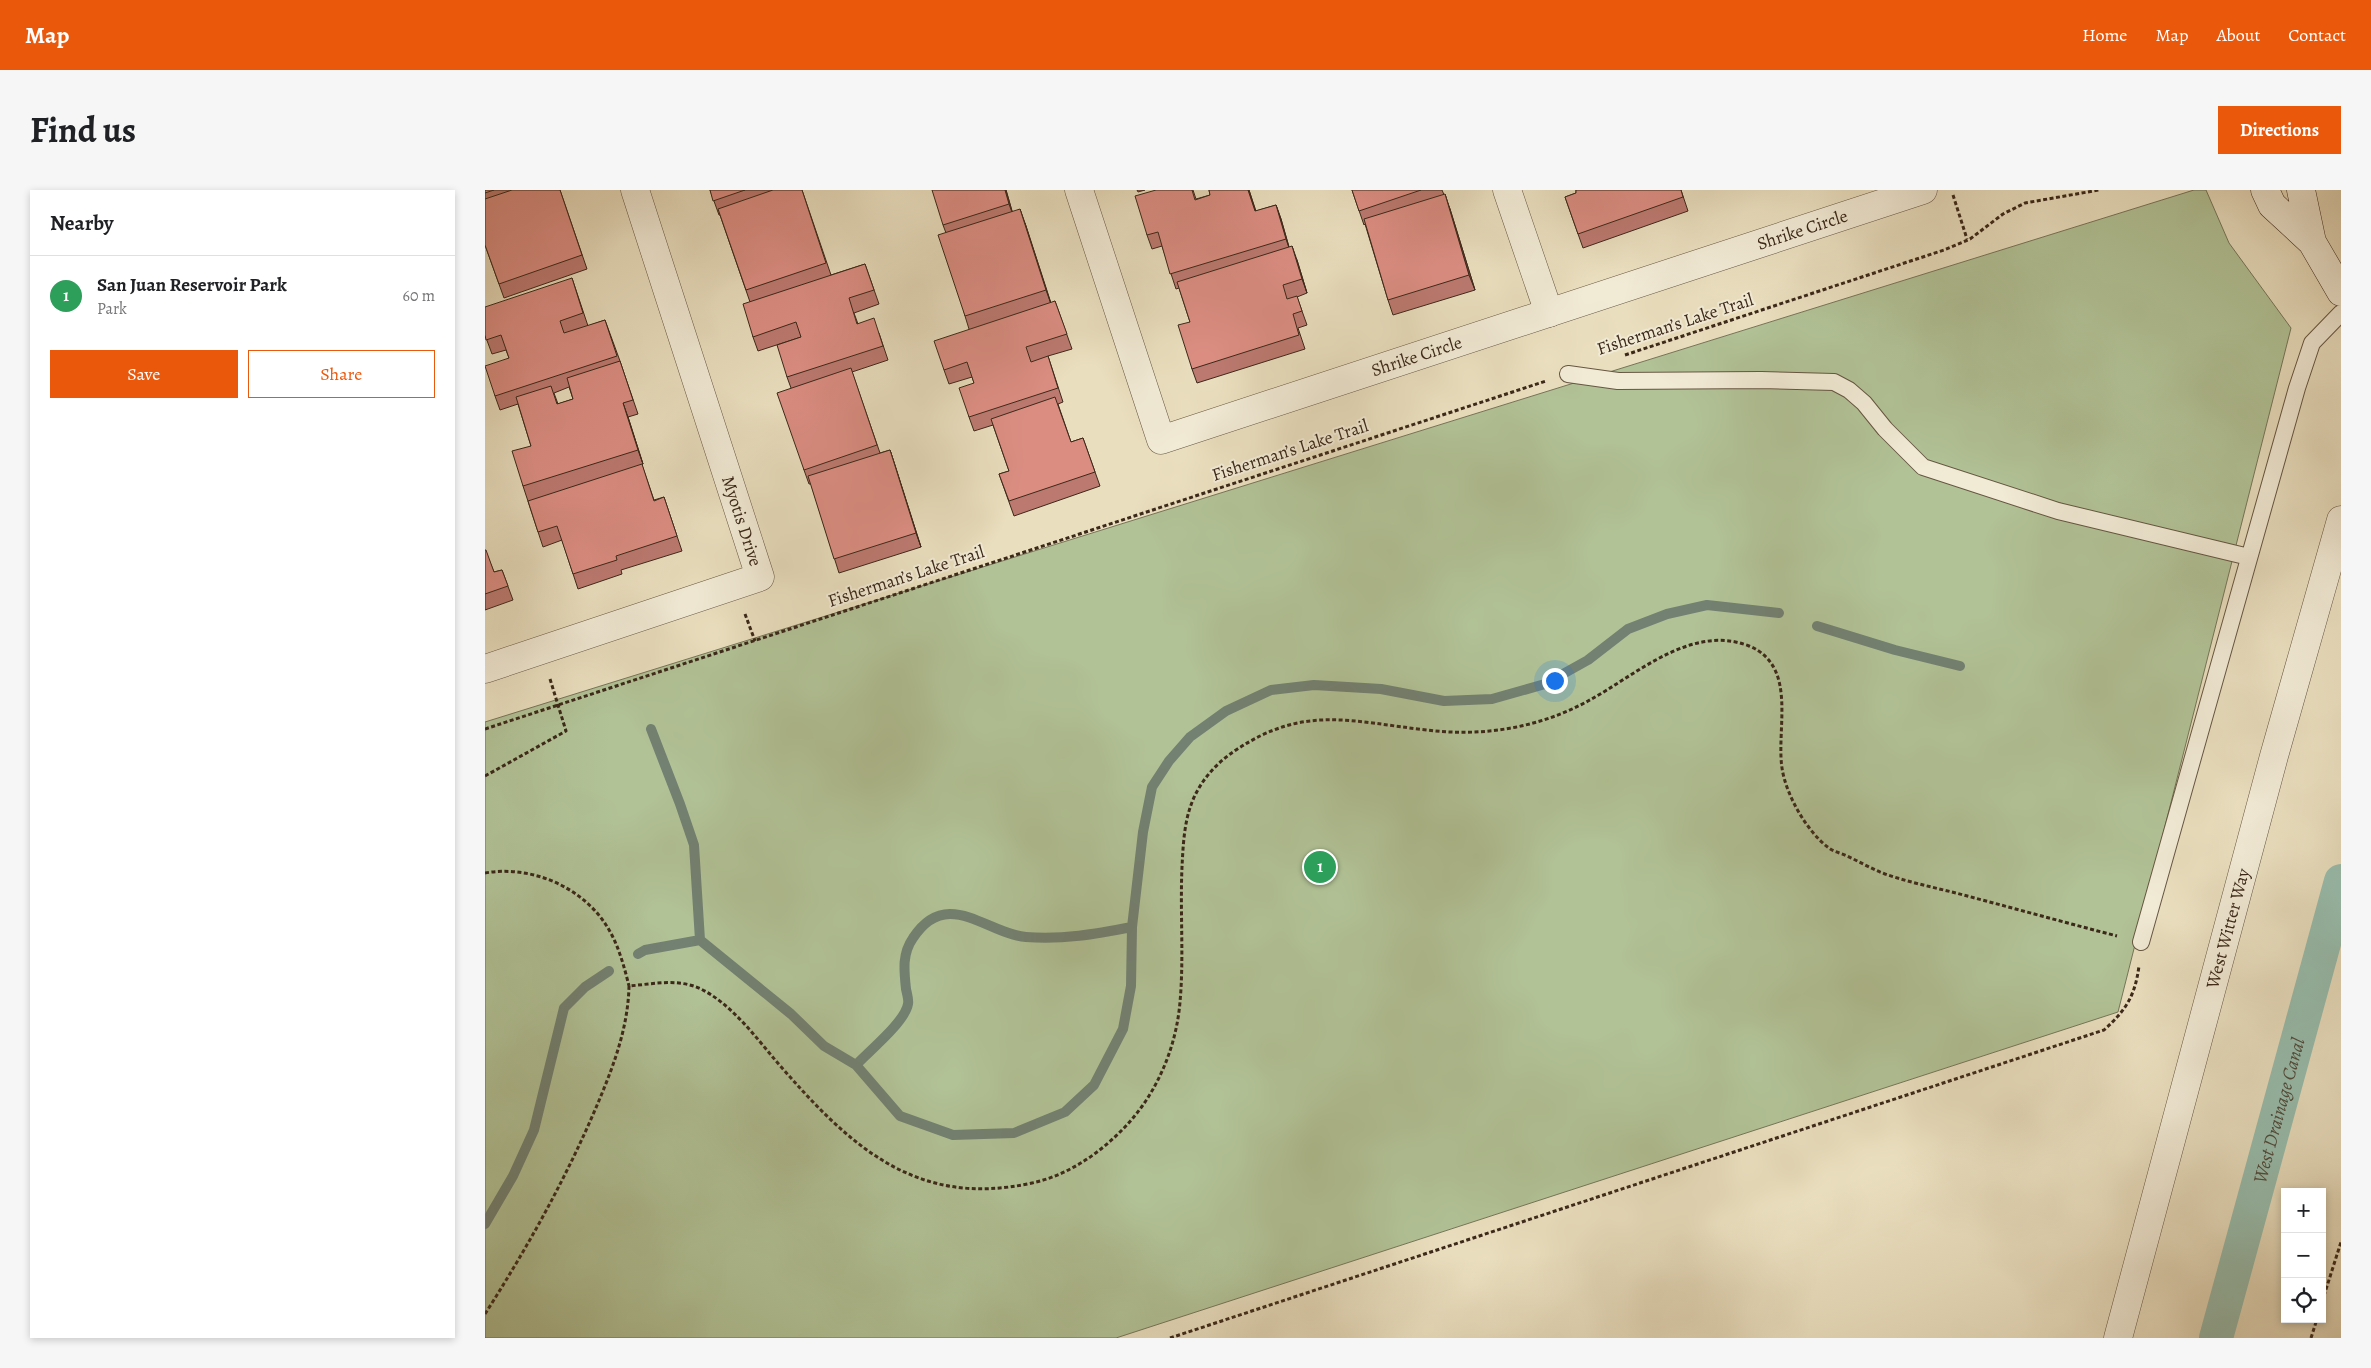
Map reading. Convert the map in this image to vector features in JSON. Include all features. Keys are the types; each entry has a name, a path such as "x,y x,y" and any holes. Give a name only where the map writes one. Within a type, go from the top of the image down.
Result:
{"street":[{"name":"Myotis Drive","path":"485,670 760,577 635,190"},
{"name":"Shrike Circle","path":"1079,190 1161,440 1923,190"},
{"path":"1507,190 1549,313"},
{"path":"2265,190 2272,205 2311,242 2341,292"},
{"path":"2301,190 2311,242"},
{"name":"West Witter Way","path":"2118,1338 2274,756 2341,520"}],"lane":[{"path":"2141,942 2249,557 2312,343 2341,313"},
{"path":"1567,374 1618,381 1761,380 1834,382 1849,390 1864,403 1885,429 1923,467 2058,511 2249,557"}],"path":[{"path":"1951,190 1967,240"},
{"name":"Fisherman’s Lake Trail","path":"1624,355 1945,250 1967,240 2003,214 2025,203 2099,190"},
{"name":"Fisherman’s Lake Trail","path":"485,729 1567,374"},
{"path":"748,622 755,641"},
{"path":"629,986 674,982 701,989 731,1011 807,1096 848,1136 883,1162 906,1173 922,1180 961,1189 998,1190 1041,1182 1081,1164 1112,1140 1140,1113 1170,1055 1180,1004 1184,840 1191,805 1209,771 1235,750 1263,735 1302,722 1334,718 1430,731 1485,732 1522,727 1557,716 1588,701 1664,654 1695,645 1727,641 1753,647 1773,664 1782,686 1782,767 1790,797 1806,822 1828,847 1886,874 2141,942 2138,970 2131,1000 2120,1016 2104,1030 1170,1338"},
{"path":"485,776 566,731 558,705"},
{"path":"485,873 528,872 556,882 580,898 606,925 623,961 629,986 625,1027 614,1063 575,1155 528,1246 485,1314"},
{"path":"2326,1289 2341,1242"},
{"path":"2311,1338 2316,1323"}],"green space":[{"path":"2194,190 2206,190 2229,243 2291,328 2118,1012 1116,1338 485,1338 485,722"}],"building":[{"path":"512,190 560,190 582,255 499,284 485,245 485,199"},
{"path":"710,190 745,190 713,201"},
{"path":"773,190 802,190 826,263 746,290 718,209"},
{"path":"932,190 1005,190 1009,204 943,225"},
{"path":"1156,190 1192,190 1195,200 1210,195 1209,190 1248,190 1255,211 1276,205 1286,239 1170,274 1158,232 1147,235 1135,196"},
{"path":"1352,190 1421,190 1359,211"},
{"path":"1576,190 1681,190 1683,197 1578,234 1565,197 1576,193"},
{"path":"1445,194 1469,275 1388,300 1364,219"},
{"path":"1020,209 1046,290 965,316 938,235"},
{"path":"1292,246 1302,279 1283,285 1287,299 1297,296 1302,311 1293,314 1299,335 1192,369 1178,325 1190,322 1177,282"},
{"path":"865,264 874,290 849,298 857,324 874,318 883,346 787,377 777,345 801,337 796,322 753,337 743,304"},
{"path":"572,278 583,313 560,321 564,333 605,320 617,356 495,396 485,366 509,358 501,335 486,340 485,307"},
{"path":"1055,301 1067,334 1026,347 1031,362 1048,356 1058,388 969,417 959,388 974,383 967,362 944,370 934,341"},
{"path":"620,361 633,400 623,403 638,450 523,486 512,451 531,446 516,397 551,386 557,404 573,399 567,378"},
{"path":"851,368 877,445 804,470 777,393"},
{"path":"1055,397 1071,442 1083,438 1095,472 1009,501 999,474 1009,471 991,419"},
{"path":"890,450 916,533 834,559 808,476"},
{"path":"642,464 654,501 664,497 677,536 616,556 617,560 573,574 557,526 538,532 528,501"},
{"path":"485,550 494,572 502,570 508,586 485,594"}],"waterway":[{"path":"651,729 694,845 700,940 791,1014 824,1046 856,1065 900,1116 953,1135 1014,1133 1065,1112 1094,1085 1123,1029 1131,986 1132,927 1143,832 1152,787 1169,761 1190,737 1226,711 1271,690 1314,685 1381,689 1444,701 1492,699 1545,684 1588,660 1628,629 1667,614 1707,605 1779,613"},
{"path":"1817,626 1895,650 1960,666"},
{"name":"West Drainage Canal","path":"2216,1338 2341,881"},
{"path":"856,1065 894,1028 905,1011 908,997 904,969 905,956 909,944 926,923 940,915 953,914 968,917 1011,934 1039,938 1092,934 1132,927"},
{"path":"638,954 645,950 700,940"},
{"path":"485,1224 513,1176 534,1130 564,1008 585,987 609,971"}],"place":[{"name":"San Juan Reservoir Park","path":"1320,867"}]}
